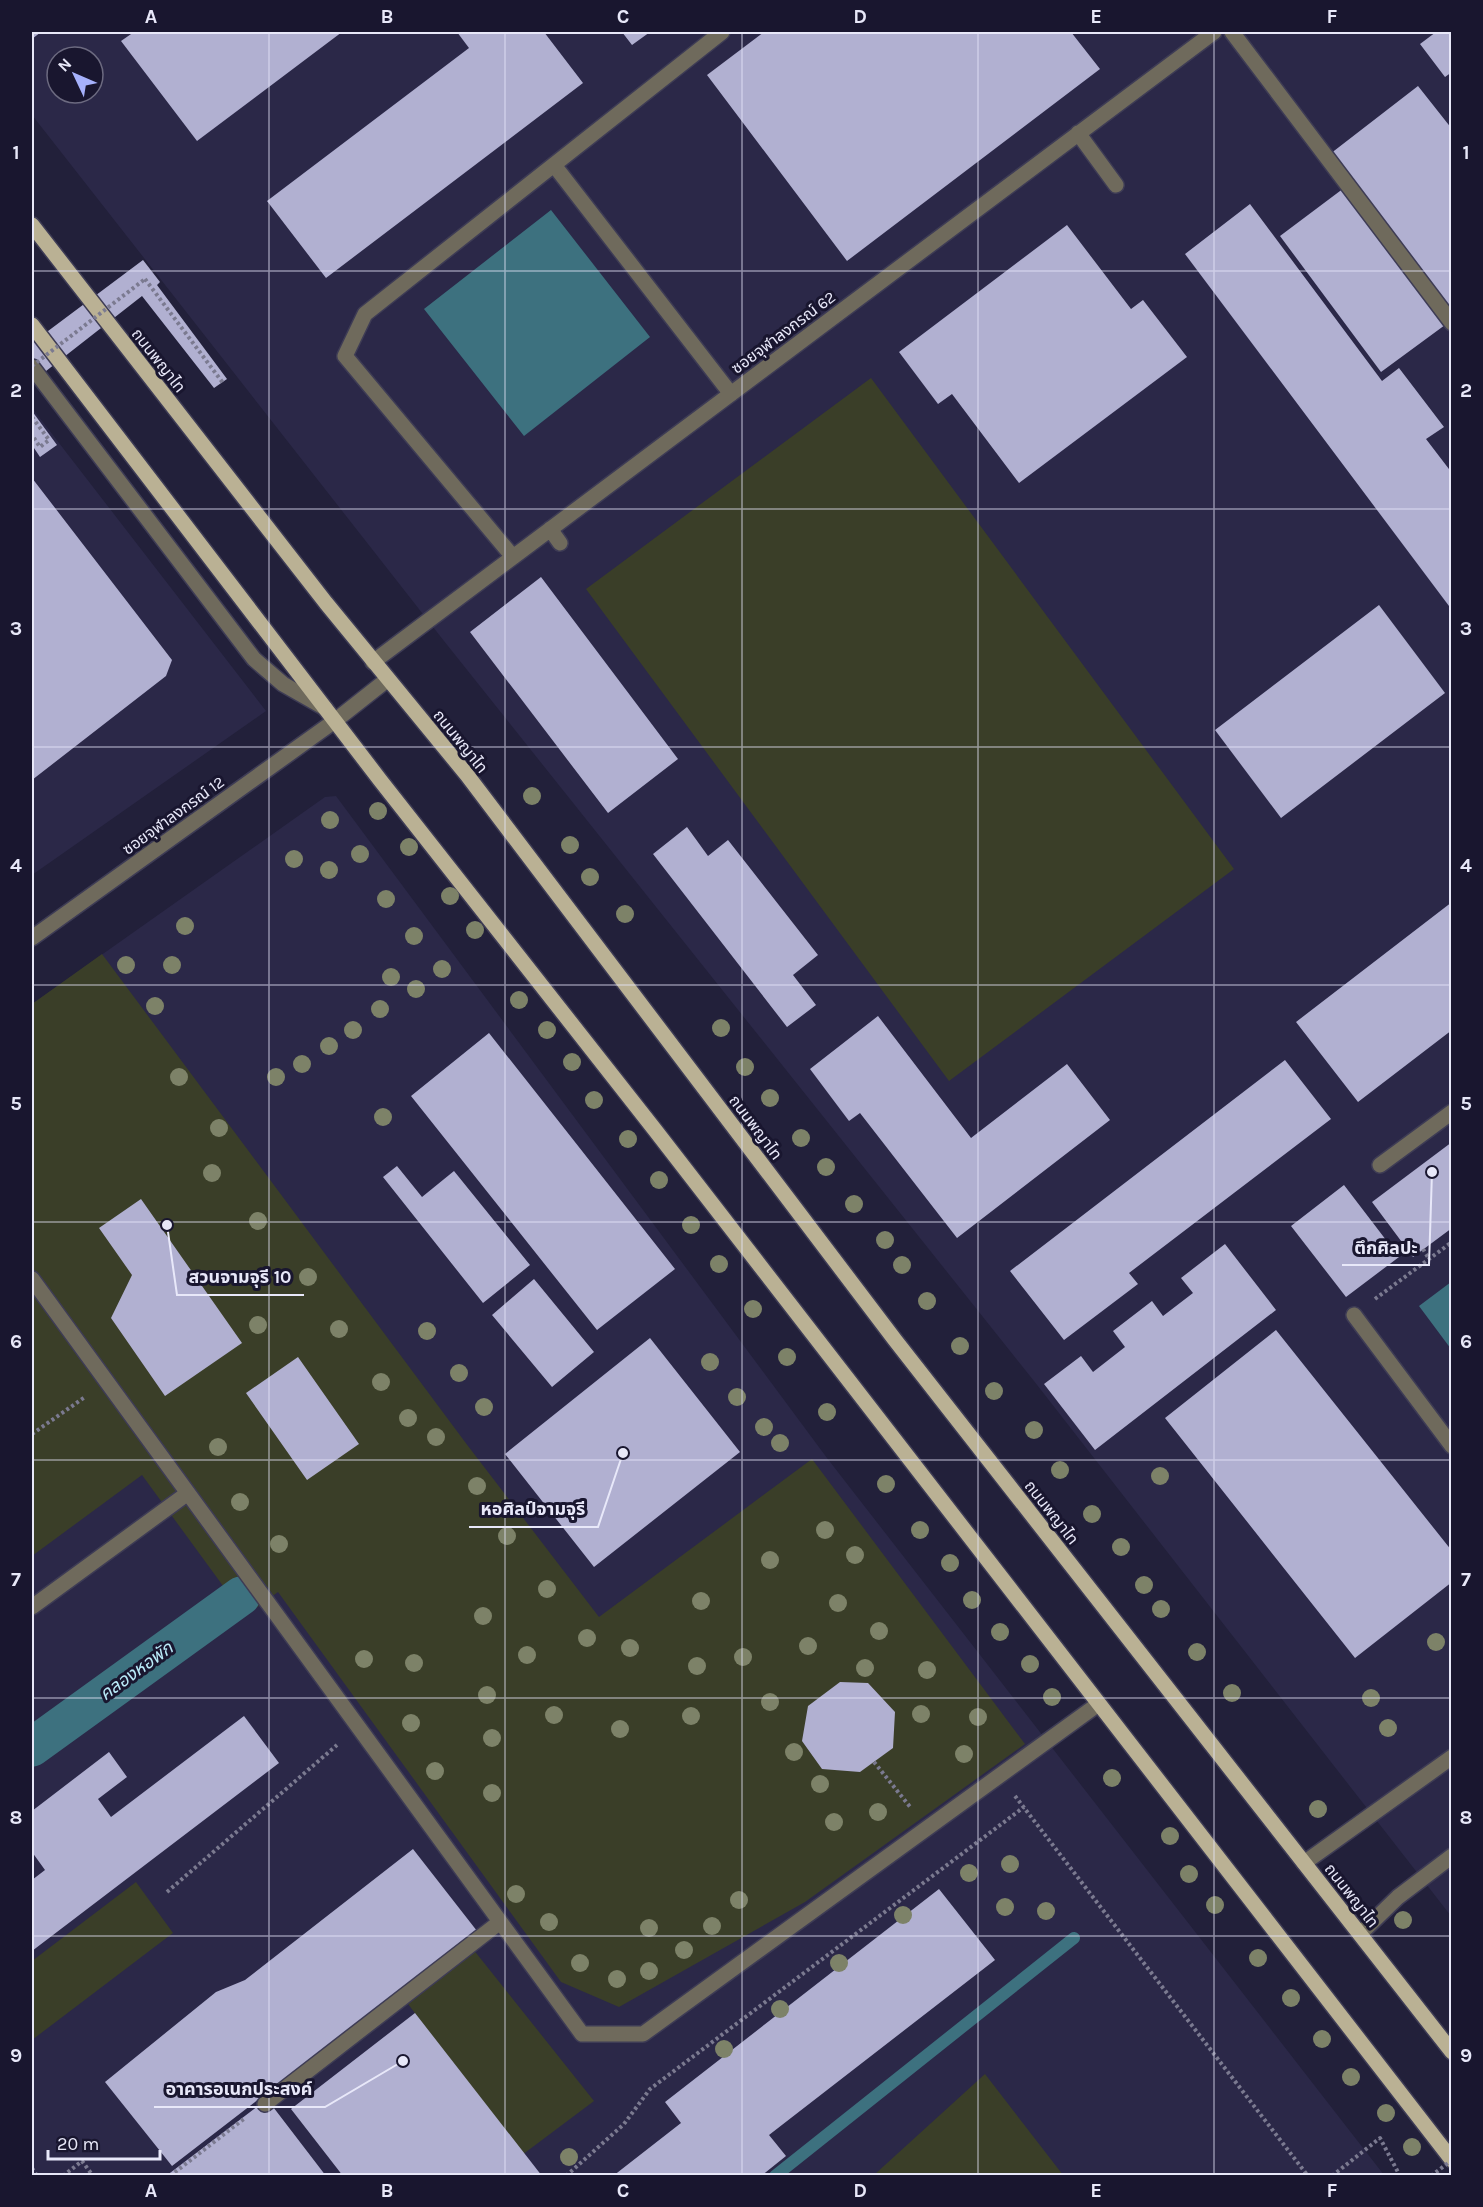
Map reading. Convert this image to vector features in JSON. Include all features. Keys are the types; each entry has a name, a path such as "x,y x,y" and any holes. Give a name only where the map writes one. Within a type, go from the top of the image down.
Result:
{"main road":[{"name":"ถนนพญาไท","path":"32,225 373,662 474,785 895,1340 1452,2052"},
{"path":"32,325 1097,1705 1452,2160"}],"street":[{"path":"513,557 345,356 365,314 722,32"},
{"name":"ซอยจุฬาลงกรณ์ 62","path":"373,662 1214,32"},
{"path":"1232,32 1452,323"},
{"path":"1078,134 1116,185"},
{"path":"554,165 731,394"},
{"path":"32,366 254,659 283,684 333,716"},
{"path":"550,529 560,543"},
{"name":"ซอยจุฬาลงกรณ์ 12","path":"32,938 333,716 388,679"},
{"path":"1380,1165 1452,1112"},
{"path":"32,1280 582,2034 643,2034 796,1926 1097,1705"},
{"path":"1354,1315 1452,1446"},
{"path":"32,1607 188,1492"},
{"path":"1304,1863 1452,1757"},
{"path":"1360,1934 1398,1897 1452,1856"},
{"path":"265,2104 500,1922"}],"path":[{"path":"32,366 145,279 223,382"},
{"path":"32,417 49,440 40,447 32,435"},
{"path":"1354,1315 1452,1242"},
{"path":"1423,1249 1429,1258"},
{"path":"32,1434 107,1382"},
{"path":"167,1892 359,1727"},
{"path":"999,1775 1308,2175"},
{"path":"566,2175 624,2124 650,2089 1024,1807"},
{"path":"170,2175 265,2104"},
{"path":"1332,2175 1380,2138 1400,2175"},
{"path":"1431,2175 1452,2160"},
{"path":"63,2175 82,2162 93,2175"},
{"path":"32,2168 37,2175"}],"shaded area":[{"path":"32,32 1451,32 1451,1916 1034,1381 444,641 32,115"},
{"path":"551,210 650,337 524,436 424,309"},
{"path":"871,378 1234,869 949,1081 586,589"},
{"path":"32,408 266,711 32,875"},
{"path":"336,796 827,1458 1384,2175 32,2175 32,1004 325,797"},
{"path":"102,954 468,1446 599,1617 812,1459 1025,1744 805,1902 619,2007 561,1982 278,1592 245,1616 142,1475 32,1556 32,1004"},
{"path":"1451,1282 1451,1349 1419,1306"},
{"path":"136,1882 173,1933 32,2040 32,1961"},
{"path":"469,1944 594,2101 522,2155 402,1996"},
{"path":"985,2074 1063,2175 874,2175"}],"building":[{"path":"32,32 41,32 32,39"},
{"path":"134,32 342,32 197,141 121,41"},
{"path":"457,32 544,32 583,83 326,278 267,201 469,48"},
{"path":"622,32 650,32 632,45"},
{"path":"764,32 1071,32 1100,69 847,261 707,75"},
{"path":"1436,32 1452,32 1452,72 1445,77 1420,44"},
{"path":"1418,86 1452,129 1452,313 1330,154"},
{"path":"1344,188 1445,325 1381,372 1280,236"},
{"path":"1250,204 1382,381 1399,368 1444,427 1426,439 1452,473 1452,610 1185,254"},
{"path":"1067,225 1131,309 1143,300 1187,357 1019,483 952,394 938,404 899,352"},
{"path":"143,260 160,282 157,285 227,379 214,388 142,296 32,382 32,343"},
{"path":"32,411 57,445 40,457 32,445"},
{"path":"32,478 172,660 166,676 32,780"},
{"path":"541,577 678,759 608,813 470,632"},
{"path":"1379,605 1445,693 1281,818 1215,730"},
{"path":"687,827 708,856 728,840 818,955 793,975 816,1005 787,1027 653,854"},
{"path":"1452,902 1452,1030 1358,1102 1296,1022"},
{"path":"878,1016 971,1138 1067,1064 1110,1120 957,1238 860,1113 849,1121 810,1069"},
{"path":"489,1033 675,1269 597,1330 411,1096"},
{"path":"1285,1060 1331,1119 1129,1273 1138,1284 1064,1340 1010,1271"},
{"path":"1452,1142 1452,1228 1413,1257 1372,1202"},
{"path":"397,1166 422,1197 454,1171 530,1265 483,1303 383,1177"},
{"path":"1344,1185 1399,1257 1346,1297 1291,1226"},
{"path":"141,1199 242,1343 165,1396 111,1318 132,1275 99,1228"},
{"path":"1225,1244 1276,1310 1095,1450 1044,1384 1081,1356 1093,1372 1125,1347 1113,1331 1152,1301 1163,1316 1193,1293 1181,1278"},
{"path":"534,1279 594,1352 552,1387 492,1315"},
{"path":"1276,1330 1452,1551 1452,1582 1355,1658 1165,1418"},
{"path":"650,1338 740,1452 594,1567 505,1454"},
{"path":"298,1357 359,1444 307,1480 246,1393"},
{"path":"840,1682 868,1683 895,1712 893,1748 860,1772 822,1769 802,1741 808,1706"},
{"path":"244,1716 279,1763 32,1951 32,1880 45,1870 32,1852 32,1811 109,1752 127,1777 98,1799 111,1817"},
{"path":"413,1849 477,1931 172,2166 105,2082 216,1992 245,1980"},
{"path":"939,1889 995,1960 769,2135 786,2156 761,2176 613,2176 681,2123 665,2102"},
{"path":"415,2013 542,2176 343,2176 291,2109"},
{"path":"267,2099 326,2176 166,2176"}],"waterway":[{"name":"คลองหอพัก","path":"32,1747 241,1596"},
{"path":"775,2176 1074,1938"}],"place":[{"name":"ตึกศิลปะ","path":"1432,1172"},
{"name":"สวนจามจุรี 10","path":"167,1225"},
{"name":"หอศิลป์จามจุรี","path":"623,1453"},
{"name":"อาคารอเนกประสงค์","path":"403,2061"}]}
